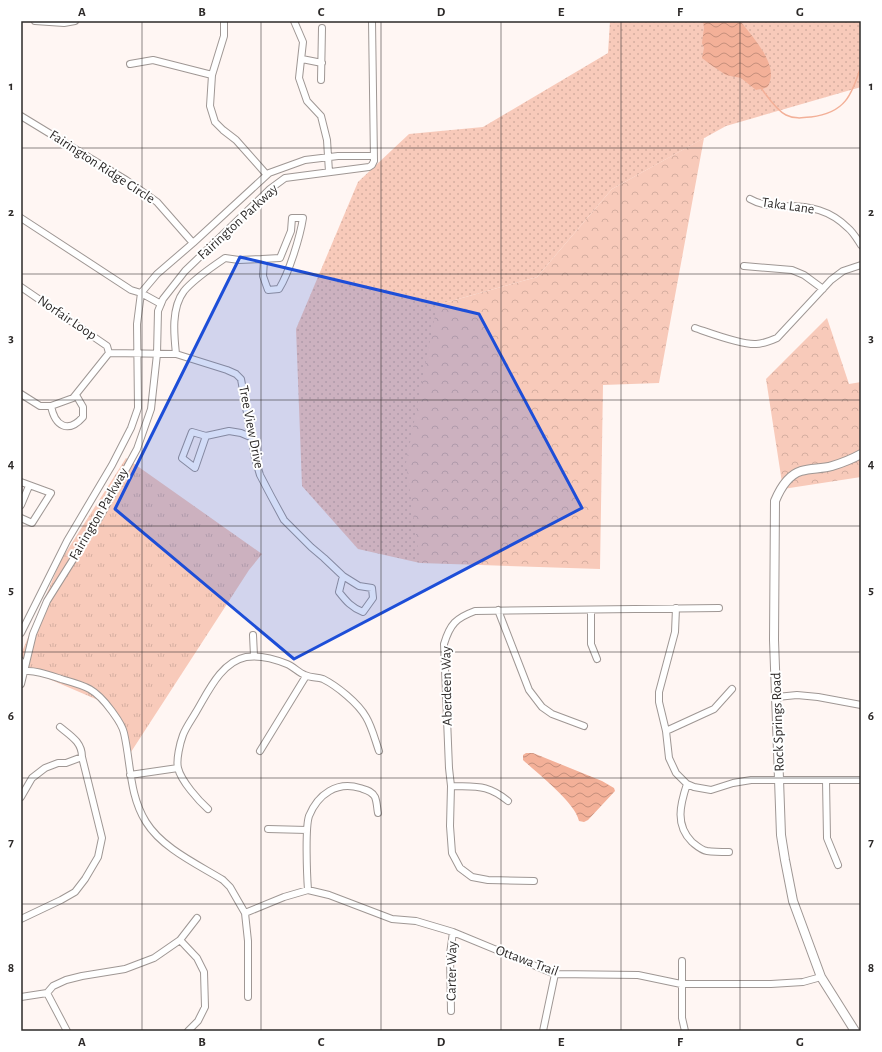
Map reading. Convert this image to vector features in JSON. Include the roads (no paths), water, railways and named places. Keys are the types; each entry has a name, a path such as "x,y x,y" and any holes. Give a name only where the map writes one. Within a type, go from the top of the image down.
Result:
{"street":[{"path":"35,21 64,23 75,21"},
{"path":"224,21 224,36 212,75 210,106 215,122 236,140 267,174"},
{"path":"294,21 303,42 299,78 307,101 321,116 326,140 329,172"},
{"path":"372,21 373,156"},
{"path":"321,80 322,28"},
{"path":"302,59 322,63"},
{"path":"130,64 153,60 212,75"},
{"name":"Fairington Ridge Circle","path":"21,116 126,180 157,202 193,243"},
{"name":"Fairington Parkway","path":"21,633 67,541 112,465 131,428 138,408 137,324 141,293 157,274 193,243 267,174 305,160 338,156 373,156 374,161 369,167 285,178 270,189 185,271 163,299 158,311 157,354 151,409 137,448 101,515 47,601 33,634 21,684"},
{"name":"Taka Lane","path":"750,198 759,204 808,207 824,212 849,228 861,245"},
{"path":"21,218 131,290 141,293 161,304"},
{"path":"176,354 176,310 183,292 200,276 225,258 239,260 280,258 291,231 292,218 303,218 301,230 285,279 279,289 268,290 263,276 264,260 262,259"},
{"path":"695,328 744,343 756,344 768,342 777,338 831,280 843,271 861,264"},
{"path":"744,266 792,270 804,275 823,289"},
{"name":"Norfair Loop","path":"21,287 107,346 108,353 76,395 73,398 51,406"},
{"name":"Norfair Loop","path":"108,353 138,354"},
{"name":"Tree View Drive","path":"138,354 176,354 227,370 236,374 241,379 251,436 260,474 284,520 343,576 359,586 372,588 373,598 363,612 356,609 339,592 343,576"},
{"path":"21,394 40,406 51,406 52,414 59,425 64,426 71,426 78,423 83,417 83,407 76,395"},
{"path":"206,436 195,468 182,458 192,432 206,436 230,431 251,436"},
{"name":"Rock Springs Road","path":"855,1031 821,977 793,901 781,835 774,640 775,501 779,491 785,483 800,471 831,466 850,460 861,454"},
{"path":"21,482 29,486 51,492 32,523 21,518"},
{"path":"21,505 29,486"},
{"path":"676,608 675,632 659,692 659,702 672,766 687,784 694,787 711,790 733,783 750,780 861,780"},
{"name":"Aberdeen Way","path":"534,881 488,880 472,877 460,868 452,853 450,826 451,786 444,644 447,633 454,622 461,616 475,611 720,608"},
{"path":"498,610 530,690 542,707 552,714 584,726"},
{"path":"591,610 591,644 597,659"},
{"path":"253,635 254,656"},
{"path":"208,809 200,802 184,781 178,768 179,747 183,734 207,693 222,672 231,664 244,657 254,656 272,659 288,664 306,676 322,679 340,690 366,716 379,751"},
{"path":"21,661 23,672 41,673 81,684 93,690 102,697 120,722 124,732 134,794 146,822 156,835 166,844 223,880 230,887 245,913 248,941 248,997"},
{"path":"260,751 306,676"},
{"path":"666,731 714,709 732,689"},
{"path":"777,697 797,695 818,697 861,705"},
{"path":"21,919 75,892 85,879 98,857 102,838 82,752 78,742 60,727"},
{"path":"21,797 32,778 45,768 82,757"},
{"path":"130,775 178,768"},
{"path":"826,780 827,838 838,865"},
{"path":"687,784 680,804 680,819 687,836 698,848 708,851 729,852"},
{"path":"308,890 307,830 308,818 313,806 327,792 339,786 352,785 369,791 375,797 378,812"},
{"path":"451,786 483,787 496,792 508,801"},
{"path":"268,829 307,830"},
{"name":"Ottawa Trail","path":"245,913 284,897 308,890 329,895 392,919 416,921 453,932 555,974 638,975 681,984 771,984 803,982 821,977"},
{"path":"21,997 47,993 53,986 66,980 125,969 154,958 180,940 196,918"},
{"name":"Carter Way","path":"451,1011 450,954 453,932"},
{"path":"180,940 197,958 204,972 205,1007 198,1021 188,1031"},
{"path":"682,961 682,1018 685,1031"},
{"path":"543,1031 555,974"},
{"path":"47,993 67,1031"}],"water":[{"path":"703,21 741,22 757,42 770,66 770,81 767,87 756,90 741,78 726,75 702,58 704,48 702,43 704,28"},
{"path":"526,753 533,753 602,781 614,788 615,791 588,820 584,822 579,821 571,805 523,760 523,755"}],"waterway":[{"path":"761,88 776,107 786,115 798,118 823,115 839,107 845,101 854,86 861,66"}]}
